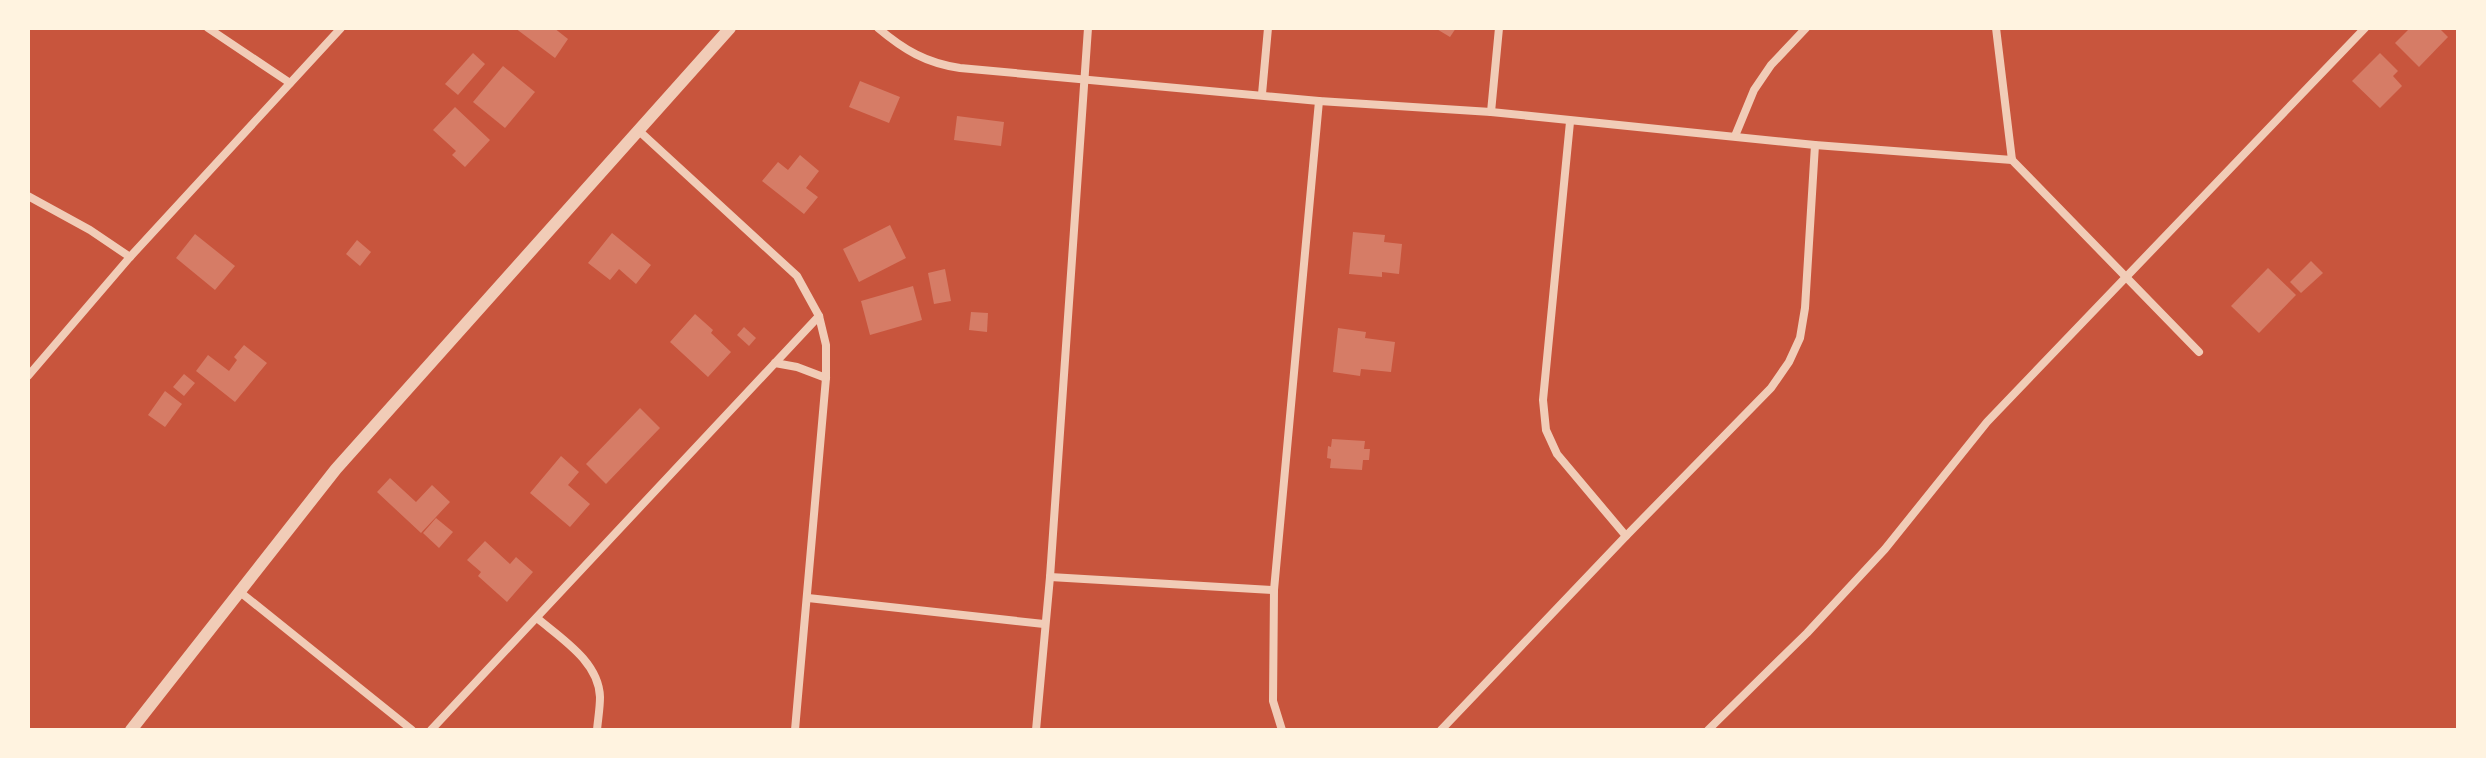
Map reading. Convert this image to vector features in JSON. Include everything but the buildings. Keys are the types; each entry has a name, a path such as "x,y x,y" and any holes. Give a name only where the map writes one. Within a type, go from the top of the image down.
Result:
{"street":[{"path":"208,28 290,83"},
{"path":"28,376 130,257 341,28"},
{"path":"131,730 336,469 730,28"},
{"path":"878,28 916,56 936,64 1319,101 1491,112 1815,145 2012,160"},
{"path":"1036,730 1050,577 1088,28"},
{"path":"1262,94 1268,28"},
{"path":"1491,112 1499,28"},
{"path":"1735,136 1754,90 1771,65 1806,28"},
{"path":"1996,28 2012,160 2199,352"},
{"path":"1708,730 1817,623 1885,549 1987,422 2365,28"},
{"path":"1282,730 1273,701 1274,590 1319,101"},
{"path":"1570,122 1543,400 1546,430 1557,454 1626,536"},
{"path":"638,130 797,276 819,316 826,345 826,378 795,730"},
{"path":"1441,730 1771,388 1789,362 1800,338 1805,308 1815,145"},
{"path":"28,196 90,230 130,257"},
{"path":"431,730 819,316"},
{"path":"775,363 826,378"},
{"path":"1050,577 1274,590"},
{"path":"240,592 412,730"},
{"path":"808,598 1044,624"},
{"path":"537,618 580,654 593,672 600,695 597,730"}]}
